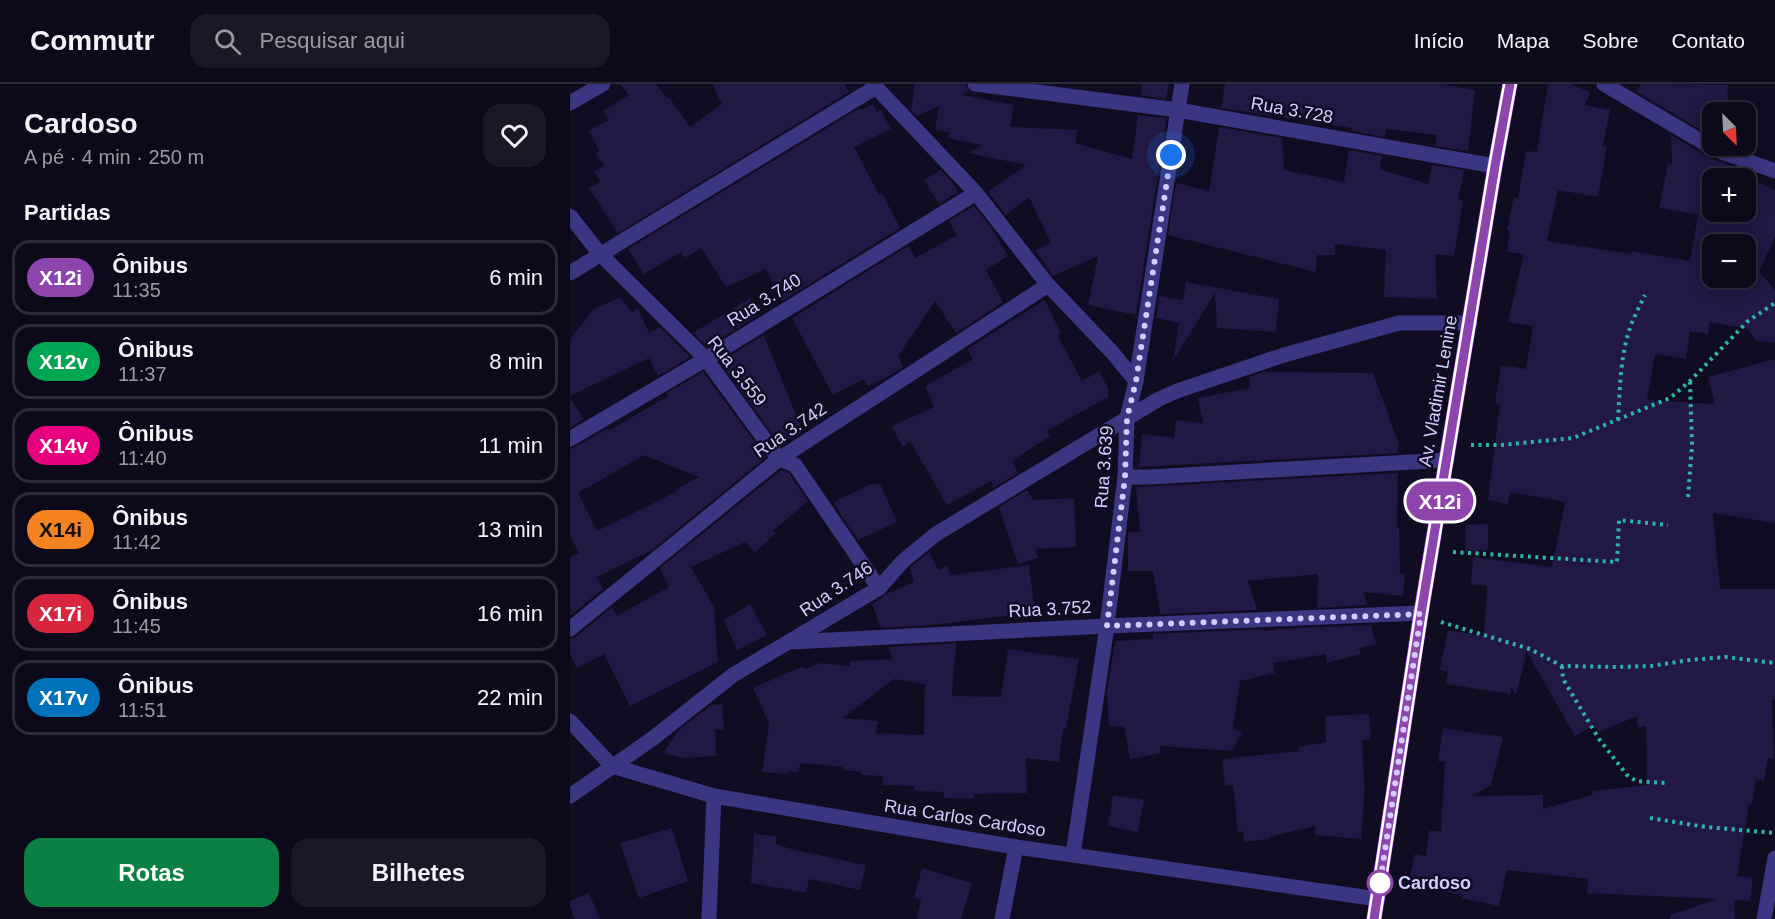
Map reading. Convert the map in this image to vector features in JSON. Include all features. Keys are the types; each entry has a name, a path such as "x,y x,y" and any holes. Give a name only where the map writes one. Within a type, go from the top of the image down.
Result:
{"main road":[{"name":"Av. Vladimir Lenine","path":"1374,919 1420,615 1510,84"}],"street":[{"path":"570,103 603,84"},
{"name":"Rua 3.728","path":"975,84 1178,110 1495,166"},
{"name":"Rua 3.639","path":"1073,855 1107,626 1125,477 1127,418 1136,381 1182,84"},
{"path":"1604,84 1716,150 1775,171"},
{"path":"570,273 874,86 976,193 1048,285 1111,351 1136,381"},
{"name":"Rua 3.740","path":"570,439 706,359 976,193"},
{"name":"Rua 3.559","path":"570,216 600,254 706,359 779,459 795,465 879,588"},
{"name":"Rua 3.742","path":"570,629 779,459 1048,285"},
{"name":"Rua 3.746","path":"570,796 652,739 733,675 879,588 903,561 936,534 1127,418 1177,391 1284,355 1399,323 1470,323"},
{"path":"1125,477 1447,460"},
{"name":"Rua 3.752","path":"790,642 1107,626 1420,615"},
{"path":"570,721 612,766"},
{"name":"Rua Carlos Cardoso","path":"612,766 714,796 1016,847 1378,898"},
{"path":"708,919 714,796"},
{"path":"1002,919 1016,847"},
{"path":"1764,919 1775,858"}],"path":[{"path":"1618,420 1626,346 1631,326 1645,295"},
{"path":"1449,444 1501,445 1573,438 1670,398 1690,381 1748,321 1775,303"},
{"path":"1688,497 1692,446 1690,381"},
{"path":"1431,551 1617,562 1619,520 1668,525"},
{"path":"1420,615 1530,649 1562,666 1651,666 1726,657 1775,663"},
{"path":"1562,666 1563,679 1599,740 1627,775 1636,781 1665,783"},
{"path":"1650,818 1706,827 1775,833"}],"building":[{"path":"620,84 656,84 667,98 669,97 690,127 722,104 712,84 844,84 849,92 618,233 589,188 600,182 594,171 604,166 596,153 599,151 589,130 609,120 603,111 629,95"},
{"path":"915,84 965,84 969,91 962,95 1014,105 1010,127 1078,130 1075,143 1132,159 1138,115 1167,118 1136,315 1088,305 1098,256 1053,276 1035,250 1051,243 1029,197 1006,215 988,192 1026,165 968,153 982,145 948,138 949,132 935,130 939,106 917,116 911,110"},
{"path":"1142,84 1169,84 1166,99 1141,95"},
{"path":"1225,84 1440,84 1475,90 1468,151 1435,146 1437,135 1386,129 1385,137 1352,131 1352,128 1221,108"},
{"path":"1548,84 1570,84 1590,92 1585,105 1610,110 1603,145 1607,146 1598,197 1558,190 1547,241 1631,254 1632,251 1690,260 1698,215 1659,208 1668,163 1672,164 1671,135 1702,154 1702,156 1736,167 1702,168 1702,222 1756,222 1756,181 1775,190 1775,237 1759,272 1775,290 1775,343 1755,340 1748,329 1710,322 1708,334 1690,331 1686,359 1655,354 1647,400 1715,404 1708,377 1775,359 1775,523 1713,513 1720,589 1775,589 1775,700 1772,700 1774,758 1768,758 1764,781 1756,779 1752,805 1749,804 1737,876 1753,878 1750,901 1734,900 1735,919 1670,919 1670,915 1717,899 1587,893 1588,879 1507,870 1499,906 1462,898 1463,895 1408,885 1415,854 1426,856 1429,831 1441,831 1445,762 1438,761 1443,728 1503,737 1491,785 1472,796 1543,795 1543,809 1593,795 1592,791 1647,785 1646,726 1638,727 1637,716 1599,732 1594,725 1575,736 1527,652 1516,695 1511,687 1510,694 1446,684 1448,672 1440,670 1448,630 1484,636 1487,586 1471,584 1473,557 1552,567 1565,502 1510,492 1508,504 1488,500 1500,404 1495,403 1501,365 1526,369 1533,326 1508,322 1524,254 1507,252 1510,231 1507,230 1514,197 1518,198 1526,151 1537,152"},
{"path":"1641,84 1728,85 1727,102 1702,102 1702,130 1637,92"},
{"path":"873,104 877,112 881,110 891,129 854,147 879,195 882,193 900,228 782,301 766,269 726,287 701,248 685,258 681,252 644,274 628,249 860,108 861,110"},
{"path":"1219,127 1282,138 1284,170 1344,182 1349,150 1382,156 1380,169 1428,184 1432,165 1464,170 1458,200 1463,201 1454,256 1435,254 1437,299 1384,297 1386,250 1335,244 1335,255 1317,255 1316,272 1168,235 1176,183 1209,191"},
{"path":"941,170 958,192 939,204 924,180"},
{"path":"974,206 990,226 1008,256 986,270 1003,302 956,333 935,301 898,356 903,367 868,386 864,379 833,395 792,318 908,246 915,258 957,235 949,221"},
{"path":"1186,282 1279,299 1276,332 1217,328 1215,293 1173,361 1179,323 1156,318 1159,296 1183,300"},
{"path":"620,297 632,312 638,308 649,333 660,327 690,357 658,376 649,358 570,396 570,339 594,309"},
{"path":"750,298 757,316 707,347 693,333"},
{"path":"1045,300 1061,334 1058,336 1082,381 1099,371 1108,388 1108,397 1047,431 1050,436 1012,461 1018,473 993,488 991,481 947,505 910,441 903,447 891,426 934,407 925,386 973,359 967,349"},
{"path":"764,335 803,432 779,443 720,362"},
{"path":"703,372 766,457 652,550 597,577 603,589 570,616 570,557 579,553 570,535 570,449 607,429 610,430 668,396 667,393","holes":["644,455 699,477 676,489 677,491 597,531 578,493"]},
{"path":"1263,372 1373,373 1398,442 1398,453 1139,467 1142,434 1174,438 1176,420 1203,423 1198,398 1250,388 1250,377"},
{"path":"570,398 584,419 570,428"},
{"path":"781,470 789,473 808,501 773,531 776,533 755,552 745,542 691,567 714,607 718,662 630,706 604,654 577,668 570,654 570,639 576,637 612,607 617,616 669,587 660,568"},
{"path":"1398,473 1397,527 1399,527 1400,574 1405,574 1403,596 1364,592 1367,605 1317,608 1318,574 1248,581 1257,610 1160,614 1153,571 1128,571 1128,532 1140,532 1136,487"},
{"path":"871,484 880,484 897,522 858,540 834,502"},
{"path":"1027,490 1033,500 1074,498 1076,547 1036,549 1038,558 1018,564 999,507"},
{"path":"1488,524 1488,550 1466,551 1466,525"},
{"path":"929,552 938,570 947,566 951,575 1029,565 1035,612 933,625 881,628 872,604 888,593 914,582 910,568"},
{"path":"750,604 767,635 737,650 724,620"},
{"path":"1371,625 1376,644 1359,648 1361,654 1326,663 1326,654 1273,663 1275,673 1240,681 1233,728 1242,733 1232,751 1160,746 1161,753 1130,759 1124,726 1109,727 1107,693 1115,641 1153,639 1153,634"},
{"path":"956,643 952,696 1001,697 1008,649 1079,659 1066,729 1063,729 1059,762 1026,758 1027,793 974,794 974,799 944,798 944,792 914,791 914,786 882,785 883,776 861,775 862,772 843,770 843,767 801,763 798,773 762,772 769,724 753,688 804,666 805,669 821,663 850,666 850,661 893,659 888,647","holes":["894,679 925,684 924,735 876,733 878,721 843,718"]},
{"path":"722,704 724,729 715,730 716,756 683,758 663,753 679,730 711,705"},
{"path":"1369,714 1371,739 1362,740 1365,785 1361,839 1315,835 1315,826 1269,837 1270,839 1244,842 1243,831 1238,832 1233,785 1225,786 1222,759 1299,751 1298,747 1326,742 1325,716"},
{"path":"1113,795 1144,800 1138,832 1108,826"},
{"path":"672,828 688,881 639,898 620,843"},
{"path":"754,834 776,836 776,844 794,850 866,865 860,890 809,879 806,893 751,883"},
{"path":"922,868 972,883 961,919 917,919 921,900 914,898"},
{"path":"589,893 600,919 575,919 570,901"}],"bus line":[{"name":"X12i","path":"1374,919 1421,614 1510,84"}],"place":[{"name":"Cardoso","path":"1380,883"}],"route":[{"path":"1171,155 1136,381 1127,418 1125,477 1107,626 1421,614 1380,883"}]}
